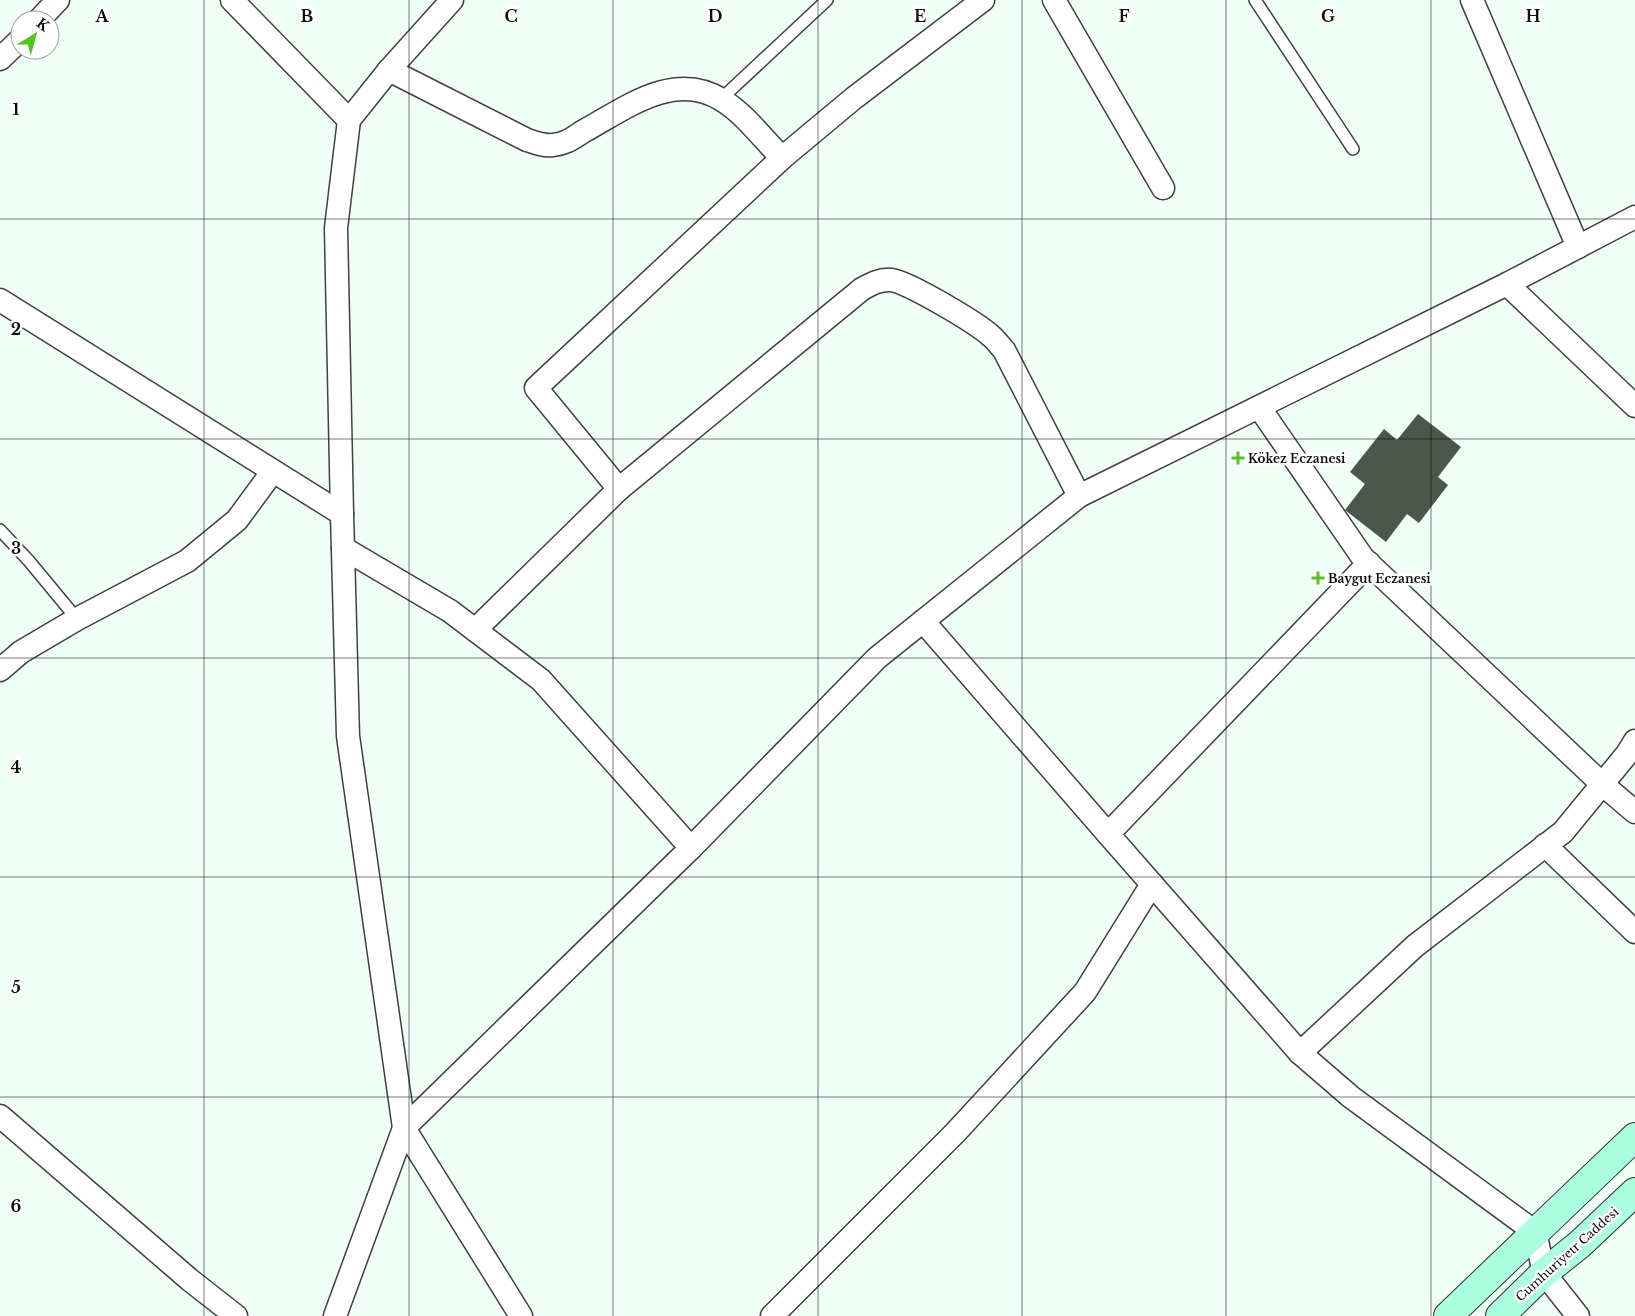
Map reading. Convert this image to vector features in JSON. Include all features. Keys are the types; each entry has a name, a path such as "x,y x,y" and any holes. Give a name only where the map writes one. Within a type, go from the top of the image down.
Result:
{"main road":[{"path":"1448,1316 1635,1138"},
{"name":"Cumhuriyetr Caddesi","path":"1500,1316 1544,1273 1580,1244 1635,1192"}],"street":[{"path":"48,10 58,0"},
{"path":"232,0 349,120"},
{"path":"452,0 389,70 349,120 336,228 348,736 404,1128 521,1316"},
{"path":"619,489 536,388 782,158 854,98 982,0"},
{"path":"1054,0 1163,188"},
{"path":"1472,0 1578,247"},
{"path":"0,59 10,50"},
{"path":"389,70 540,145 563,143 643,98 667,89 694,90 721,99 735,110 782,158"},
{"path":"334,1316 404,1128 691,848 877,658 1079,496 1507,284 1635,217"},
{"path":"475,630 619,489 862,289 875,281 890,280 905,284 975,324 991,336 1004,350 1079,496"},
{"path":"1507,284 1635,406"},
{"path":"0,300 342,514"},
{"path":"1259,407 1363,558 1602,784 1635,812"},
{"path":"0,670 21,652 77,619 187,561 237,520 273,471"},
{"path":"343,548 450,611 542,680 691,848"},
{"path":"1108,834 1369,564"},
{"path":"923,621 1300,1053 1351,1097 1535,1232 1544,1273 1578,1316"},
{"path":"1300,1053 1415,946 1563,832 1627,754 1635,741"},
{"path":"1545,845 1635,932"},
{"path":"772,1316 955,1133 1085,992 1152,884"},
{"path":"0,1116 182,1273 236,1316"}],"lane":[{"path":"721,99 827,0"},
{"path":"1256,0 1353,149"},
{"path":"0,530 29,561 77,619"}],"building":[{"path":"1418,414 1461,447 1438,477 1448,485 1419,523 1407,514 1386,542 1345,510 1365,484 1350,472 1384,429 1397,440"}],"place":[{"name":"Kökez Eczanesi","path":"1238,458"},
{"name":"Baygut Eczanesi","path":"1318,578"}]}
